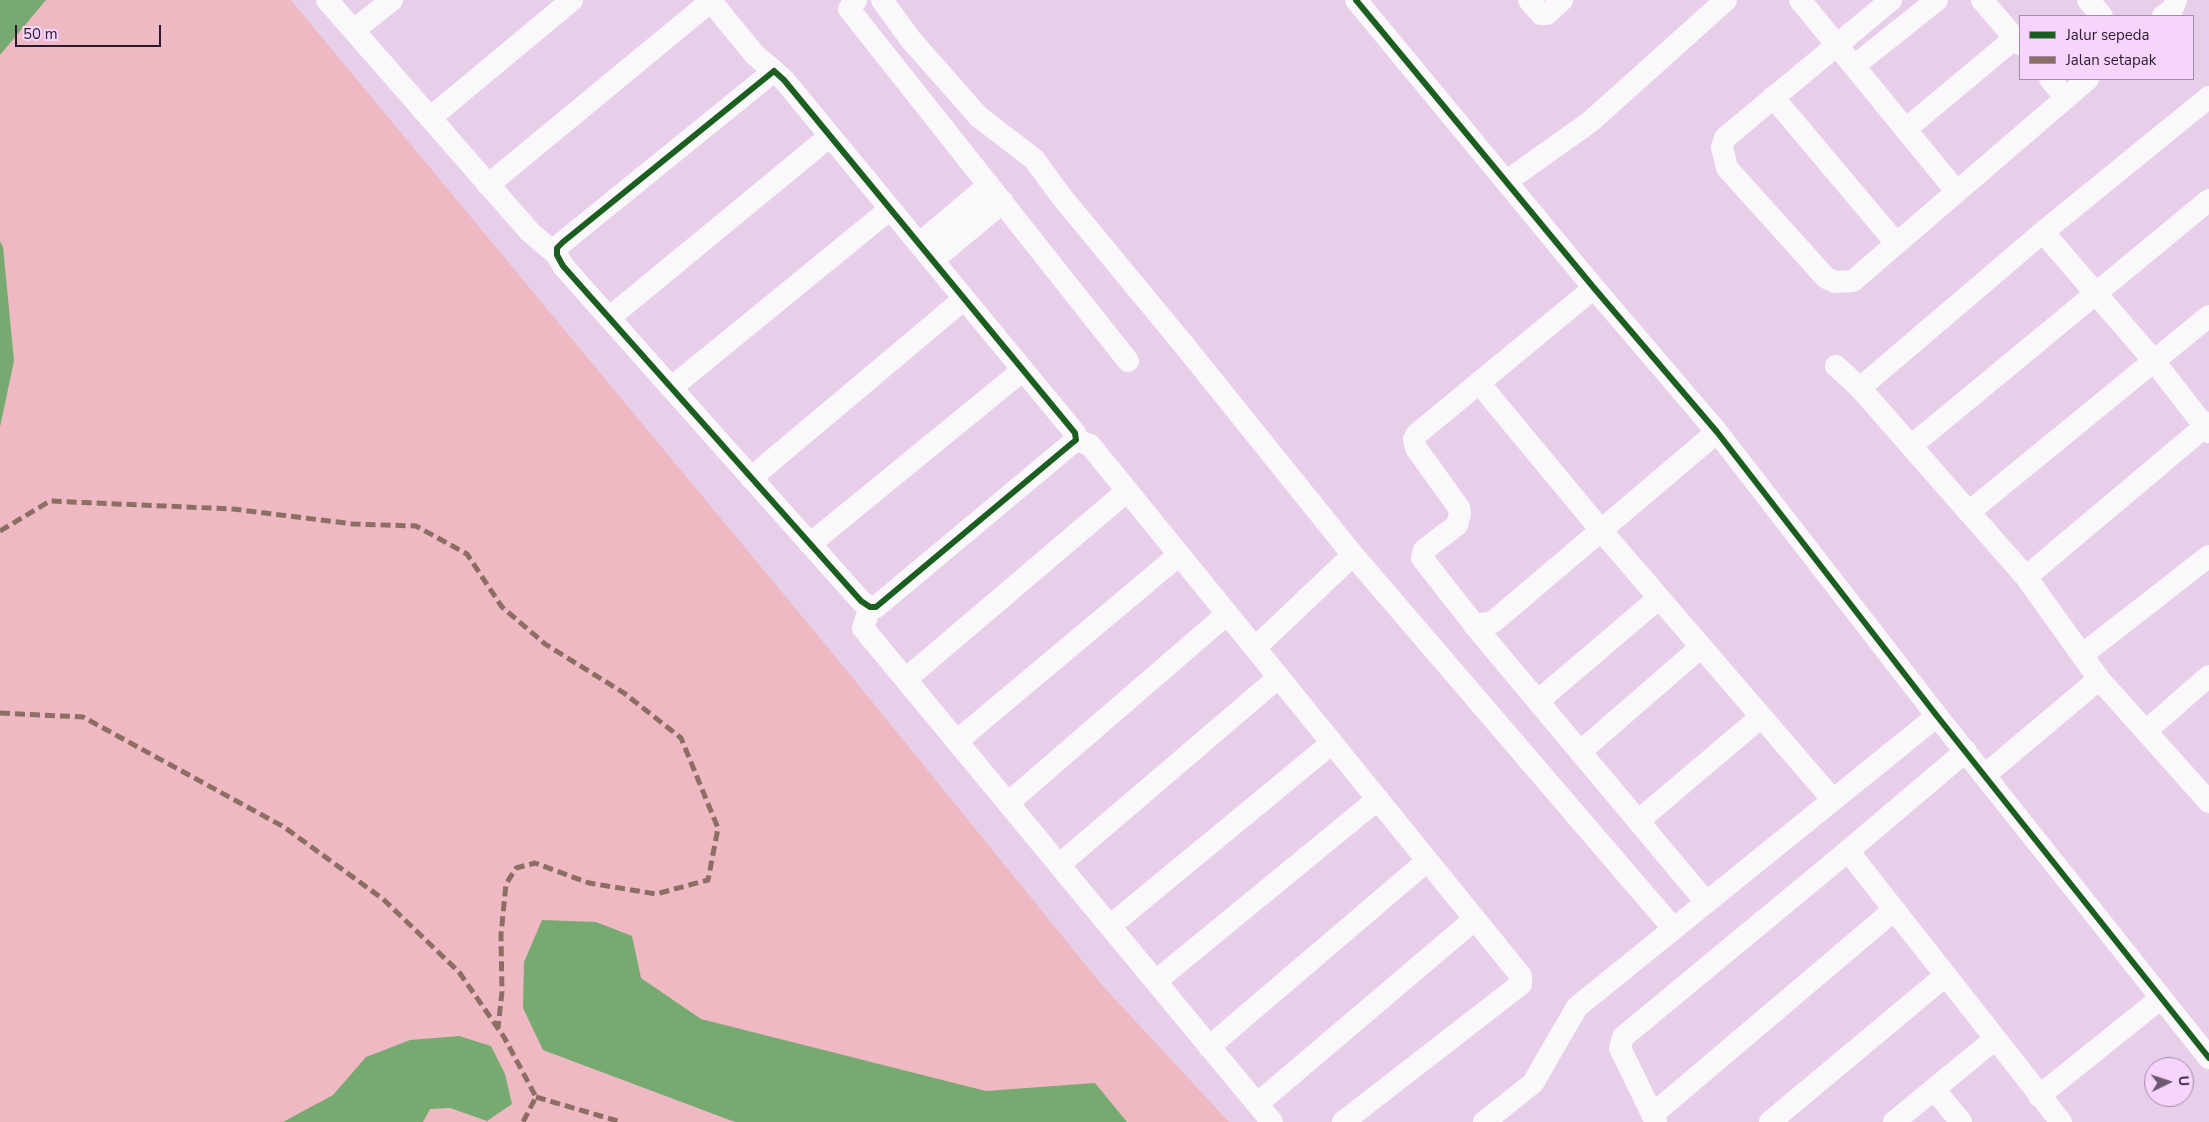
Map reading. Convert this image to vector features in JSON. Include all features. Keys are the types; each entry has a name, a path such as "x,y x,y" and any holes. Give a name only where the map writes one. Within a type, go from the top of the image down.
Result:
{"street":[{"path":"327,0 530,232 557,254 563,266 670,388 861,601 870,607 876,606 884,600 1076,440"},
{"path":"354,30 392,0"},
{"path":"430,118 572,0"},
{"path":"488,185 711,0 755,55 784,80 1024,370 1075,433 1076,440"},
{"path":"882,0 911,40 979,117 1034,158 1061,196 1353,555 1673,928"},
{"path":"1356,0 1594,288 1717,432 1938,716 2209,1058"},
{"path":"1529,0 1541,14 1547,14 1562,0"},
{"path":"1507,181 1590,122 1726,0"},
{"path":"1800,0 1956,191"},
{"path":"1891,0 1725,138 1722,147 1727,168 1826,278 1835,282 1853,281 2087,80"},
{"path":"1854,66 1937,0"},
{"path":"1906,129 2018,41 1982,0"},
{"path":"2088,0 2101,15"},
{"path":"2164,15 2172,10 2176,0"},
{"path":"849,3 1128,361"},
{"path":"557,254 557,248 563,242 774,71"},
{"path":"2051,80 2066,98"},
{"path":"1773,97 1896,243"},
{"path":"1860,388 2044,232 2209,97"},
{"path":"609,318 830,136"},
{"path":"926,252 989,184"},
{"path":"1911,446 2209,200"},
{"path":"926,252 1003,202"},
{"path":"670,388 890,209"},
{"path":"2026,577 2208,427 2044,232"},
{"path":"1594,288 1417,434 1414,439 1416,448 1459,508 1460,513 1457,525 1424,550 1422,558 1474,625 1706,902"},
{"path":"751,478 964,299"},
{"path":"1968,512 2209,316"},
{"path":"1836,366 1860,388 2026,577 2099,679 2209,802"},
{"path":"810,544 1024,370"},
{"path":"1478,383 1601,530 1833,800"},
{"path":"1474,625 1493,622 1717,432"},
{"path":"1076,440 1090,445 1521,976 1521,984 1343,1122"},
{"path":"906,679 1127,491"},
{"path":"957,741 1179,555"},
{"path":"1255,648 1353,555"},
{"path":"2082,655 2209,556"},
{"path":"1538,701 1659,598"},
{"path":"870,607 863,628 1272,1122"},
{"path":"1008,803 1227,614"},
{"path":"1580,752 1701,647"},
{"path":"2146,730 2209,676"},
{"path":"1059,864 1279,678"},
{"path":"1985,775 2099,679"},
{"path":"1496,1118 1533,1083 1577,1007 1938,716"},
{"path":"1638,821 1761,717"},
{"path":"1110,926 1332,743"},
{"path":"1894,910 1654,1119 1620,1048 1623,1037 1966,751"},
{"path":"1156,981 1378,799"},
{"path":"1848,851 2061,1122"},
{"path":"1209,1047 1427,861"},
{"path":"1257,1104 1475,918"},
{"path":"1770,1122 1945,976"},
{"path":"2039,1096 2162,998"},
{"path":"1894,1122 1995,1039"},
{"path":"1934,1089 1961,1122"}],"shaded area":[{"path":"0,0 291,0 844,667 1102,985 1229,1122 0,1122"},
{"path":"0,0 46,0 0,55"},
{"path":"0,241 3,247 14,361 0,427"},
{"path":"542,920 596,922 632,936 641,978 701,1019 986,1091 1095,1083 1127,1122 735,1122 543,1050 523,1008 524,962"},
{"path":"459,1036 491,1046 505,1074 512,1104 487,1121 450,1108 430,1109 423,1122 283,1122 333,1095 366,1057 410,1040"}],"marked path":[{"path":"0,531 50,501 233,509 353,524 416,526 467,554 502,607 545,644 624,693 681,738 718,828 708,880 656,894 589,883 535,863 516,868 506,884 501,935 502,992 498,1028"},
{"path":"0,713 83,717 284,827 383,899 459,972 504,1037 536,1097 523,1122"},
{"path":"536,1097 621,1122"}],"cycle path":[{"path":"1356,0 1594,288 1717,432 1937,716 2209,1058"},
{"path":"774,71 784,80 1075,433 1076,440 876,607 870,607 861,601 563,266 557,255 557,248 563,242 774,71"}]}
